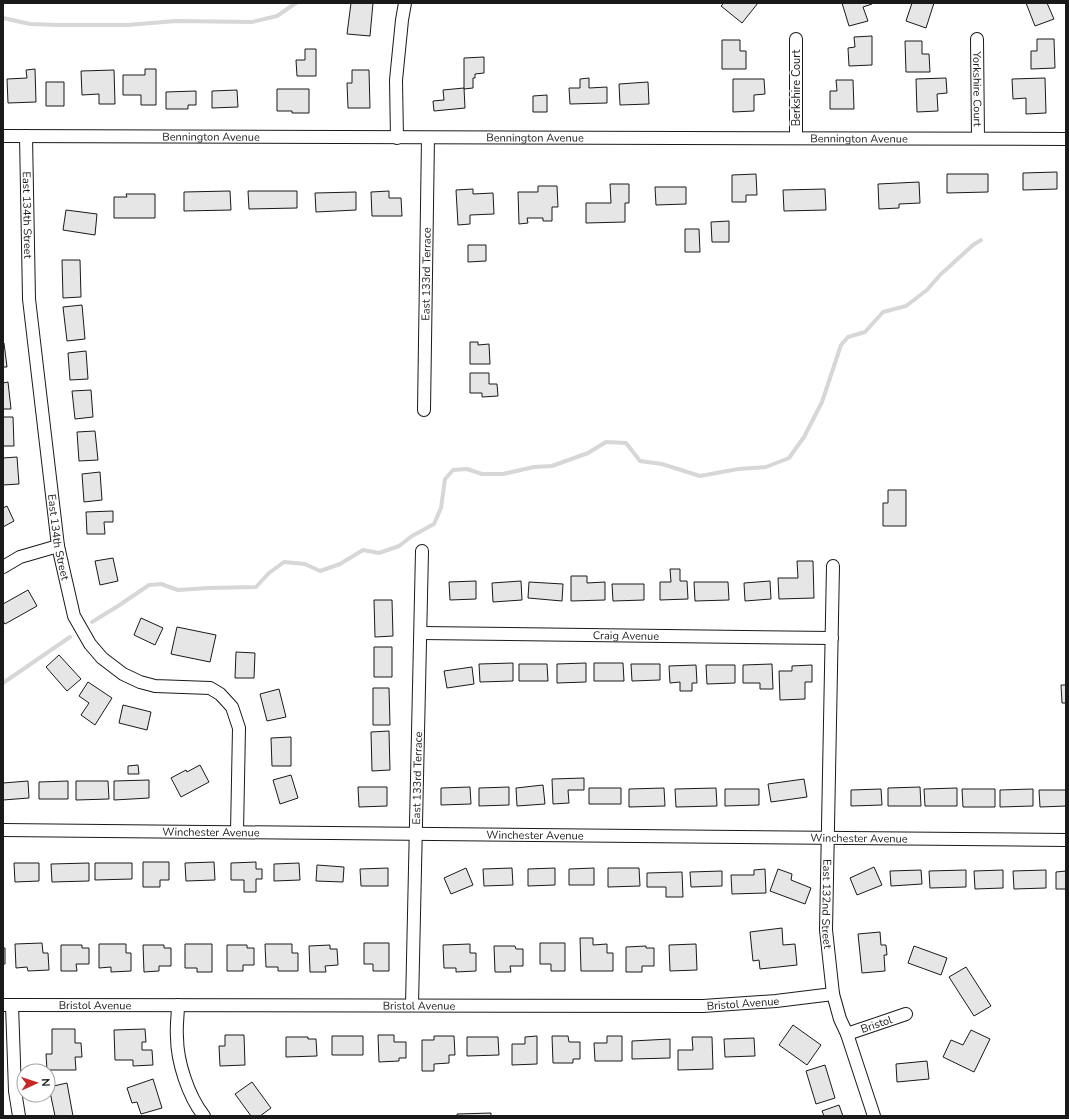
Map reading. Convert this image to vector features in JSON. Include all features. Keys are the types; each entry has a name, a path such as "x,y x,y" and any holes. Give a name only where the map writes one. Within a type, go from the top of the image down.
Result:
{"street":[{"path":"397,138 396,80 405,3"},
{"name":"Berkshire Court","path":"796,39 796,137"},
{"name":"Yorkshire Court","path":"977,39 978,138"},
{"name":"Bennington Avenue","path":"3,136 397,138 796,137 1066,139"},
{"name":"East 134th Street","path":"26,136 29,298 58,546 74,616 90,644 102,658 123,674 140,682 155,686 210,688 220,694 232,707 239,728 238,832"},
{"name":"East 133rd Terrace","path":"424,410 428,138"},
{"path":"3,567 20,557 58,546"},
{"name":"East 133rd Terrace","path":"412,1005 422,551"},
{"name":"East 132nd Street","path":"833,566 826,930 833,994 840,1019 847,1034 874,1116"},
{"name":"Craig Avenue","path":"421,633 832,638"},
{"name":"Winchester Avenue","path":"3,830 1066,840"},
{"name":"Bristol Avenue","path":"8,1005 703,1006 776,1001 833,994"},
{"path":"8,1005 15,1092 19,1116"},
{"path":"178,1005 177,1037 181,1064 189,1090 204,1116"},
{"name":"Bristol","path":"847,1034 906,1014"}],"building":[{"path":"351,3 373,3 370,36 347,34"},
{"path":"724,3 758,3 742,23 721,6"},
{"path":"842,3 872,3 863,7 868,21 849,26"},
{"path":"912,3 934,3 926,28 906,21"},
{"path":"1026,3 1047,3 1054,19 1035,26"},
{"path":"872,36 872,65 849,66 848,48 855,47 854,37"},
{"path":"1037,39 1054,39 1055,68 1031,69 1031,51 1037,51"},
{"path":"722,40 740,40 740,51 746,51 746,69 722,69"},
{"path":"905,41 922,41 922,54 929,54 930,72 906,72"},
{"path":"305,49 316,49 316,76 297,76 296,60 305,60"},
{"path":"484,57 484,73 475,74 475,78 473,78 473,88 464,89 464,58"},
{"path":"35,69 36,102 8,103 7,79 27,78 26,70"},
{"path":"145,69 156,69 156,105 141,105 141,95 123,95 123,75 145,75"},
{"path":"114,70 115,104 99,104 99,94 82,95 81,71"},
{"path":"352,70 369,70 370,108 348,108 347,83 352,83"},
{"path":"589,78 589,88 607,87 607,103 570,104 569,88 580,88 580,79"},
{"path":"946,78 947,93 937,94 938,111 917,112 916,79"},
{"path":"1045,78 1046,113 1026,114 1026,98 1013,99 1012,79"},
{"path":"733,79 764,79 765,94 754,95 754,111 733,112"},
{"path":"836,80 853,80 854,109 830,109 830,91 837,91"},
{"path":"46,82 64,82 64,106 46,106"},
{"path":"648,82 649,104 620,105 619,84"},
{"path":"464,88 465,108 434,111 433,101 444,100 443,90"},
{"path":"277,89 309,89 309,113 277,111"},
{"path":"237,90 238,107 212,108 212,91"},
{"path":"196,91 196,105 188,105 188,109 166,109 166,92"},
{"path":"547,95 547,112 533,112 533,96"},
{"path":"1057,172 1057,189 1023,190 1023,173"},
{"path":"756,174 757,195 746,195 746,202 732,202 732,175"},
{"path":"947,174 988,174 988,192 947,193"},
{"path":"919,182 920,203 899,204 899,208 879,209 878,184"},
{"path":"610,184 629,184 629,203 625,203 625,222 586,223 586,203 611,203"},
{"path":"538,186 557,186 558,207 552,207 552,221 543,221 543,218 527,218 528,223 519,224 518,192 538,192"},
{"path":"655,187 686,187 686,204 656,205"},
{"path":"473,189 473,194 493,193 494,214 470,215 470,224 458,225 456,190"},
{"path":"825,189 826,210 784,211 783,190"},
{"path":"230,191 231,210 184,211 184,192"},
{"path":"248,191 297,191 297,208 249,209"},
{"path":"389,191 389,198 401,198 402,216 372,216 371,192"},
{"path":"356,192 356,210 316,212 315,193"},
{"path":"126,194 155,194 155,218 114,218 114,197 127,197"},
{"path":"66,210 97,214 95,235 63,230"},
{"path":"729,221 729,242 712,242 711,222"},
{"path":"685,229 699,229 700,252 685,252"},
{"path":"468,245 486,245 486,261 468,262"},
{"path":"62,260 80,260 81,297 63,298"},
{"path":"82,305 85,339 67,341 63,307"},
{"path":"470,342 478,342 478,345 489,344 490,364 470,364"},
{"path":"4,343 7,367 3,367"},
{"path":"86,351 88,379 70,380 68,353"},
{"path":"470,373 489,373 489,384 497,384 498,396 482,397 482,393 470,393"},
{"path":"8,382 11,409 3,409 3,383"},
{"path":"91,390 93,417 75,419 72,391"},
{"path":"3,417 13,417 14,446 3,446"},
{"path":"95,431 98,460 79,461 77,432"},
{"path":"17,457 19,484 3,485 3,458"},
{"path":"100,472 102,500 84,502 82,474"},
{"path":"888,490 906,490 906,526 883,526 883,503 888,503"},
{"path":"7,506 14,521 3,527 3,508"},
{"path":"113,511 113,522 104,522 105,534 87,534 86,512"},
{"path":"113,558 118,581 100,585 95,561"},
{"path":"797,561 813,561 814,598 779,599 778,578 798,578"},
{"path":"670,569 680,569 680,581 687,581 688,599 660,600 660,582 671,582"},
{"path":"571,576 587,576 587,583 605,582 605,600 571,601"},
{"path":"476,581 476,599 450,600 449,582"},
{"path":"521,581 522,600 493,602 492,583"},
{"path":"770,581 771,599 745,601 744,583"},
{"path":"529,582 563,584 562,601 528,598"},
{"path":"694,582 728,582 729,600 695,601"},
{"path":"612,584 644,584 644,600 613,601"},
{"path":"28,590 37,606 5,624 3,621 3,604"},
{"path":"374,600 392,600 393,636 375,637"},
{"path":"141,618 163,628 155,645 134,635"},
{"path":"177,627 216,635 210,662 171,654"},
{"path":"374,647 392,647 392,677 374,677"},
{"path":"236,652 255,653 254,678 235,678"},
{"path":"59,655 81,679 67,691 46,667"},
{"path":"513,663 513,681 480,682 479,664"},
{"path":"586,663 586,682 557,683 557,664"},
{"path":"594,663 623,663 624,681 594,681"},
{"path":"519,664 547,664 548,681 519,681"},
{"path":"631,664 660,664 660,680 632,681"},
{"path":"772,664 773,689 760,689 760,683 743,683 743,665"},
{"path":"696,665 697,683 692,683 692,691 680,691 680,682 670,683 669,666"},
{"path":"706,665 735,665 735,683 707,684"},
{"path":"812,665 812,682 805,682 805,699 780,700 779,671 792,671 792,666"},
{"path":"472,667 474,684 447,688 444,671"},
{"path":"88,682 112,698 95,725 81,715 89,703 79,696"},
{"path":"1061,685 1066,685 1066,703 1062,703"},
{"path":"373,688 389,688 390,725 373,725"},
{"path":"279,689 286,717 267,721 260,694"},
{"path":"123,705 151,712 147,730 119,723"},
{"path":"389,731 390,770 372,771 371,732"},
{"path":"291,737 291,766 272,766 271,738"},
{"path":"138,765 139,774 128,774 128,766"},
{"path":"200,765 209,782 181,797 171,778"},
{"path":"291,775 298,798 280,804 273,780"},
{"path":"584,778 584,790 568,790 569,803 553,804 552,779"},
{"path":"804,779 807,797 771,802 768,784"},
{"path":"149,780 149,798 114,800 114,781"},
{"path":"28,781 29,798 3,800 3,783"},
{"path":"68,781 68,799 39,799 39,782"},
{"path":"76,781 108,781 109,799 76,800"},
{"path":"543,785 545,804 517,806 516,788"},
{"path":"358,787 387,787 387,806 359,807"},
{"path":"470,787 471,804 441,805 441,788"},
{"path":"509,787 509,805 479,806 479,788"},
{"path":"920,787 921,806 888,806 888,788"},
{"path":"589,788 621,788 621,804 589,804"},
{"path":"664,788 665,806 629,807 629,789"},
{"path":"716,788 717,806 676,807 675,789"},
{"path":"957,788 957,806 925,806 924,789"},
{"path":"725,789 759,789 759,805 725,806"},
{"path":"881,789 882,805 851,806 851,790"},
{"path":"962,789 995,789 995,807 963,807"},
{"path":"1033,789 1033,806 1000,807 1000,790"},
{"path":"1039,790 1066,790 1066,806 1040,807"},
{"path":"143,862 169,862 169,880 160,880 160,887 143,887"},
{"path":"214,862 215,880 186,881 185,863"},
{"path":"256,862 256,869 262,869 262,879 256,879 256,892 244,892 244,880 231,880 231,863"},
{"path":"14,863 39,863 39,881 15,882"},
{"path":"89,863 89,881 52,882 51,864"},
{"path":"95,863 132,863 132,879 95,880"},
{"path":"299,863 300,880 274,881 274,864"},
{"path":"317,865 344,867 343,882 316,881"},
{"path":"874,867 882,885 857,895 850,878"},
{"path":"388,868 388,886 361,886 360,869"},
{"path":"466,868 473,885 451,894 444,878"},
{"path":"512,868 513,885 484,886 483,869"},
{"path":"555,868 555,885 528,886 528,869"},
{"path":"594,868 594,885 569,885 569,869"},
{"path":"608,868 639,868 640,886 608,887"},
{"path":"765,869 766,893 732,894 731,875 754,875 754,870"},
{"path":"778,869 792,874 791,880 811,888 805,904 770,891"},
{"path":"921,870 922,884 891,886 890,871"},
{"path":"966,870 966,887 930,888 929,871"},
{"path":"1003,870 1003,888 975,889 974,871"},
{"path":"1046,870 1046,888 1014,889 1013,871"},
{"path":"722,871 722,886 691,887 690,872"},
{"path":"1066,871 1066,889 1056,889 1056,872"},
{"path":"682,872 683,897 666,897 666,887 647,887 647,873"},
{"path":"782,928 783,945 795,944 797,965 760,969 759,960 753,961 750,932"},
{"path":"880,932 881,945 886,945 887,955 884,955 885,971 862,973 858,934"},
{"path":"580,938 593,938 593,945 607,944 607,953 613,953 613,971 581,971"},
{"path":"42,943 43,953 48,953 49,970 28,971 27,967 16,968 15,944"},
{"path":"364,943 389,943 389,971 373,971 373,964 364,964"},
{"path":"540,943 565,943 565,971 551,971 551,964 540,964"},
{"path":"99,944 126,944 126,953 131,953 131,971 111,972 111,967 99,968"},
{"path":"185,944 212,944 212,972 197,972 197,968 185,968"},
{"path":"265,944 292,944 292,953 298,953 298,971 278,971 278,967 266,967"},
{"path":"470,944 470,953 476,953 476,971 456,972 456,968 444,968 443,945"},
{"path":"696,944 697,970 670,971 669,945"},
{"path":"61,945 82,945 82,948 89,948 89,964 76,964 77,971 61,971"},
{"path":"143,945 164,945 164,948 171,948 171,966 159,966 159,971 144,972"},
{"path":"227,945 247,945 247,948 254,948 254,965 243,965 243,971 227,971"},
{"path":"330,945 330,949 337,949 338,965 325,966 326,972 310,972 309,946"},
{"path":"494,946 515,946 516,949 523,949 523,966 510,966 511,972 495,972"},
{"path":"646,946 646,948 654,948 654,966 642,966 642,972 626,972 626,947"},
{"path":"914,946 947,958 941,975 908,963"},
{"path":"3,948 5,948 5,964 3,964"},
{"path":"966,967 991,1006 974,1016 949,977"},
{"path":"793,1025 821,1045 807,1065 779,1045"},
{"path":"52,1029 75,1029 75,1043 81,1043 82,1057 75,1057 76,1070 56,1070 56,1063 47,1063 46,1054 52,1054"},
{"path":"145,1029 146,1042 142,1042 142,1050 152,1050 153,1065 133,1066 133,1060 115,1060 114,1030"},
{"path":"971,1030 990,1039 974,1072 943,1057 951,1040 963,1045"},
{"path":"225,1035 244,1035 245,1065 220,1066 219,1046 225,1046"},
{"path":"378,1035 394,1035 394,1042 406,1042 406,1058 399,1058 399,1061 379,1062"},
{"path":"332,1036 363,1036 363,1055 332,1055"},
{"path":"434,1036 454,1036 455,1055 449,1055 449,1063 434,1064 434,1071 422,1071 422,1040 434,1040"},
{"path":"537,1036 537,1064 512,1065 512,1044 525,1044 525,1037"},
{"path":"552,1036 568,1036 569,1042 580,1042 580,1059 573,1059 573,1063 553,1063"},
{"path":"607,1036 622,1036 622,1061 595,1061 594,1043 607,1043"},
{"path":"286,1037 308,1037 308,1039 316,1039 317,1056 286,1057"},
{"path":"467,1037 498,1037 499,1055 467,1056"},
{"path":"692,1037 712,1037 713,1069 678,1070 678,1050 693,1050"},
{"path":"754,1038 755,1056 725,1057 724,1039"},
{"path":"670,1039 670,1058 632,1059 632,1041"},
{"path":"927,1061 929,1079 897,1082 896,1064"},
{"path":"825,1065 835,1098 816,1104 806,1071"},
{"path":"153,1079 162,1108 141,1114 137,1102 132,1103 127,1088"},
{"path":"252,1082 271,1108 260,1116 251,1116 235,1094"},
{"path":"67,1083 73,1116 55,1116 52,1103 56,1103 56,1085"},
{"path":"839,1105 843,1116 824,1116 822,1111"},
{"path":"491,1113 491,1116 457,1116 457,1114"}],"waterway":[{"path":"3,18 30,24 58,25 127,25 176,21 252,22 277,16 296,3"},
{"path":"92,622 149,585 161,584 178,590 256,587 269,573 284,562 305,564 320,571 340,564 363,550 379,553 399,546 412,536 434,524 441,508 445,479 453,470 467,469 482,474 503,474 534,467 552,466 588,453 606,442 626,443 640,461 662,464 700,476 738,469 766,467 789,458 804,437 822,402 841,345 848,337 865,332 883,312 906,306 927,290 940,275 973,245 981,240"},
{"path":"3,683 70,637"}]}
